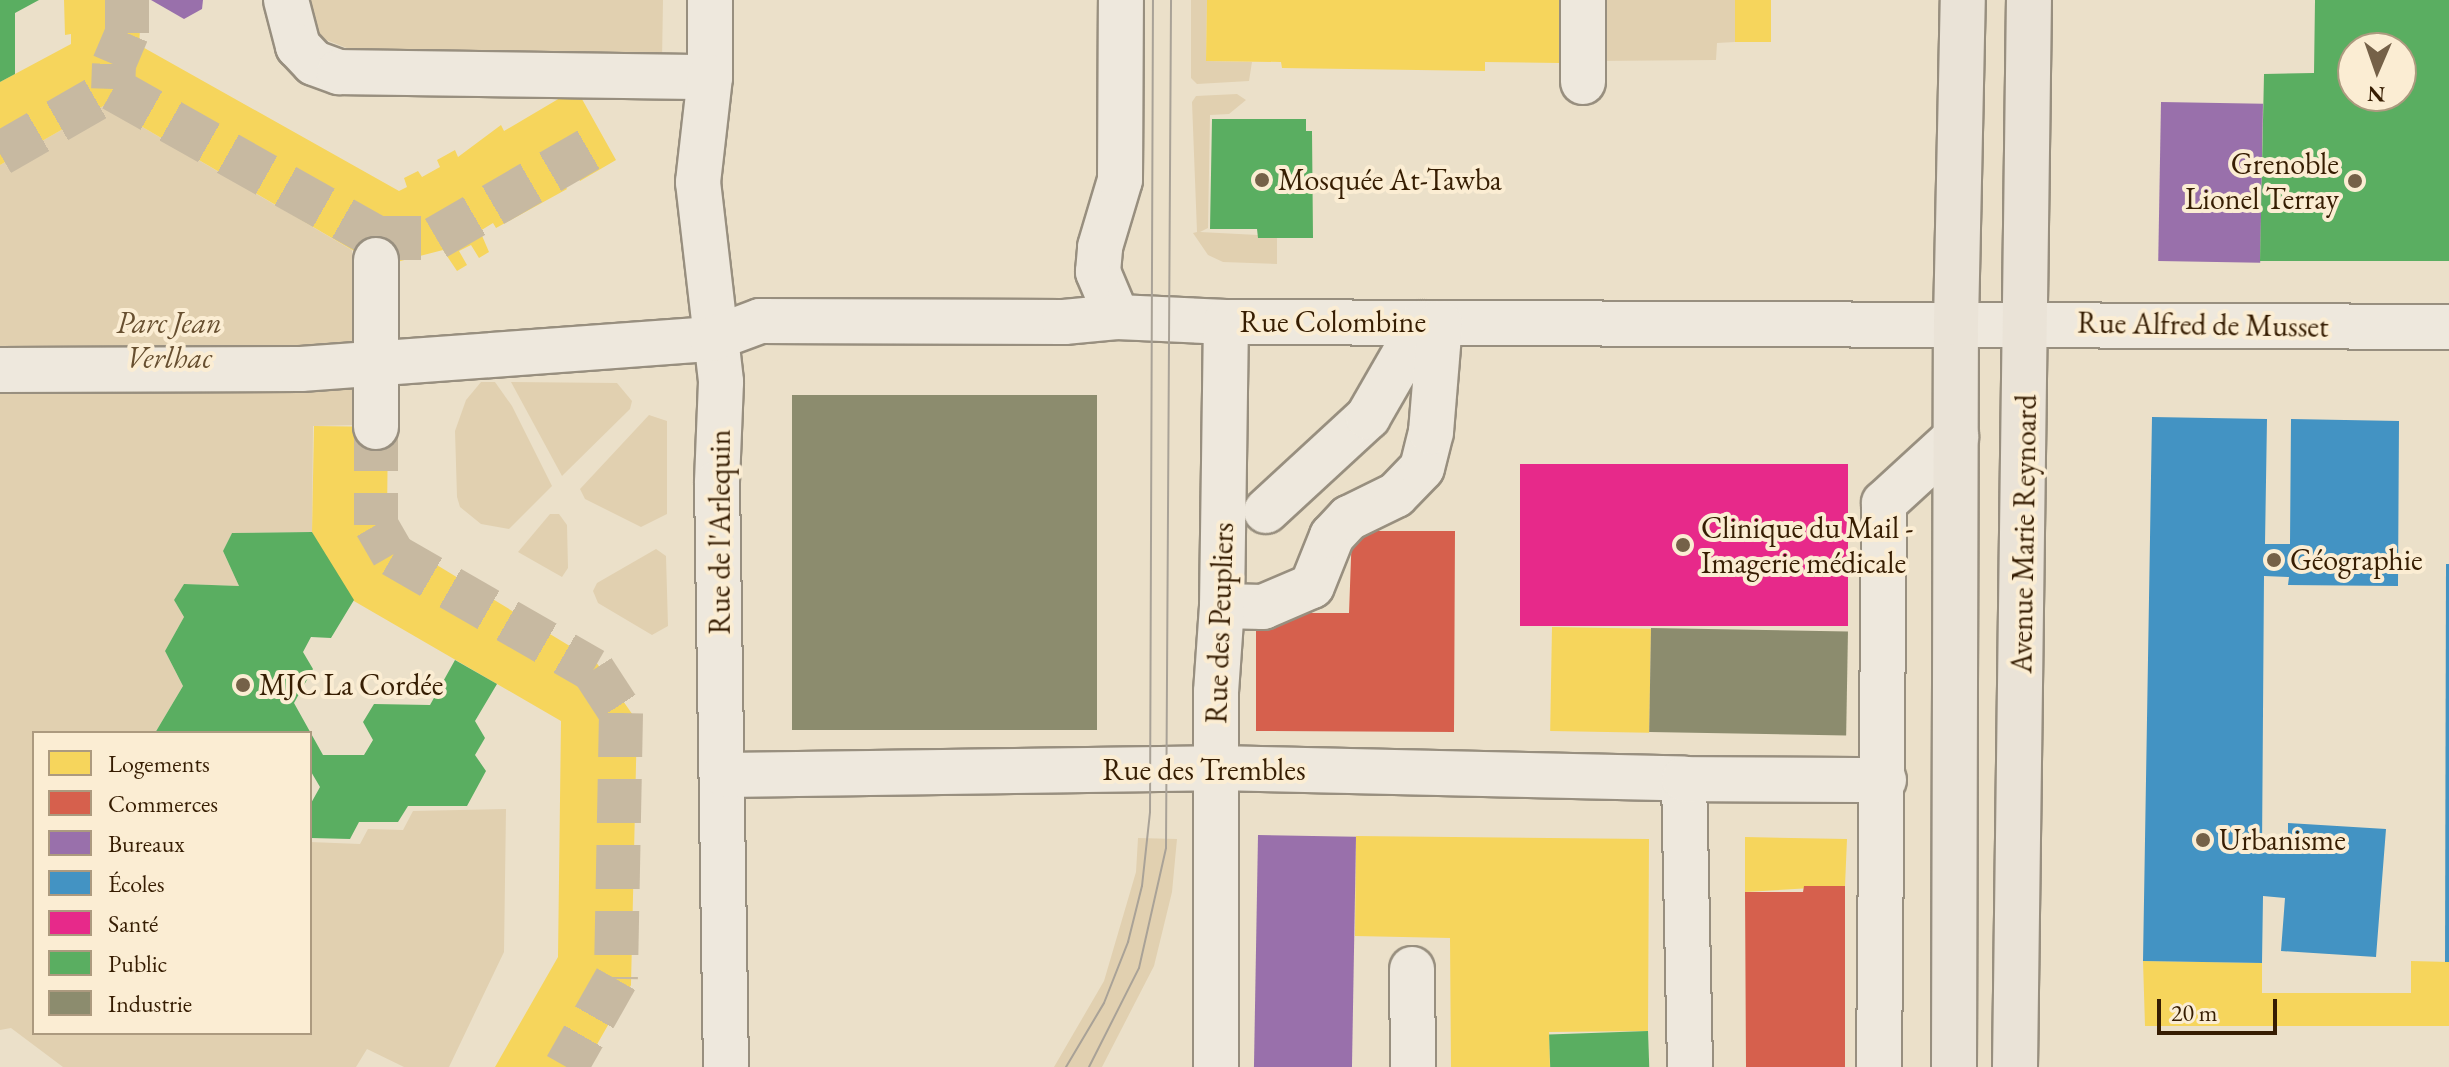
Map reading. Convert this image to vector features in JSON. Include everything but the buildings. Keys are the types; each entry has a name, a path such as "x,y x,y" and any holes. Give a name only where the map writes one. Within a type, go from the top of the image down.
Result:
{"main road":[{"path":"1954,1067 1956,323 1963,0"},
{"name":"Avenue Marie Reynoard","path":"2015,1067 2028,323 2029,0"}],"street":[{"path":"286,0 298,46 314,63 339,72 710,77"},
{"name":"Rue de l'Arlequin","path":"710,0 710,77 698,182 712,339 721,382 717,483 725,775 726,1067"},
{"path":"1117,317 1098,272 1100,247 1120,180 1121,0"},
{"path":"1583,0 1583,82"},
{"path":"376,260 376,427"},
{"name":"Rue Colombine","path":"0,370 301,369 712,339 760,321 1064,322 1117,317 1226,322 1956,323"},
{"name":"Rue des Peupliers","path":"1216,1067 1216,768 1226,322"},
{"path":"1266,511 1368,417 1431,323"},
{"path":"1222,606 1263,607 1312,586 1332,536 1349,518 1396,495 1422,468 1431,432 1431,323"},
{"name":"Rue Alfred de Musset","path":"1956,323 2449,327"},
{"path":"1879,1067 1884,780 1884,503 1956,437"},
{"name":"Rue des Trembles","path":"725,775 1216,768 1684,779 1884,780"},
{"path":"1684,779 1690,1067"},
{"path":"1412,969 1413,1067"}],"green space":[{"path":"300,0 663,0 662,62 357,52 321,38"},
{"path":"1191,0 1207,0 1206,61 1252,62 1249,81 1197,84 1191,78"},
{"path":"1590,0 1735,0 1735,42 1717,43 1716,60 1595,61"},
{"path":"1237,94 1246,100 1229,114 1210,115 1208,228 1200,232 1277,236 1277,264 1223,262 1208,255 1193,233 1197,232 1192,102 1196,96"},
{"name":"Parc Jean Verlhac","path":"105,105 352,250 360,425 313,426 312,532 232,533 223,551 239,586 184,584 174,600 184,617 165,651 183,686 156,731 32,731 32,1035 312,1035 312,842 360,844 368,829 403,830 413,811 506,809 504,952 449,1067 404,1067 367,1049 356,1067 63,1067 11,1028 0,1030 0,165"},
{"path":"481,382 495,382 512,406 552,486 509,529 481,524 460,507 457,497 455,431 466,400"},
{"path":"511,382 617,383 632,401 630,409 562,476"},
{"path":"649,415 667,421 667,514 641,527 585,499 580,489"},
{"path":"550,514 559,514 567,525 568,568 562,577 518,552"},
{"path":"656,549 666,556 668,626 652,635 598,603 593,591 597,583"},
{"path":"1138,838 1177,839 1172,892 1154,966 1102,1067 1054,1067 1104,981 1136,872"}],"tunnel":[{"path":"127,0 127,33 114,64 113,89 377,238 436,238 605,140"},
{"path":"0,154 113,89"},
{"path":"376,427 376,525 393,555 593,670 621,713 616,979 566,1067"}],"tram line":[{"path":"1066,1067 1104,1003 1128,942 1142,886 1150,812 1153,0"},
{"path":"1089,1067 1139,968 1166,848 1171,0"}],"place":[{"name":"Mosquée At-Tawba","path":"1262,180"},
{"name":"Grenoble Lionel Terray","path":"2355,181"},
{"name":"Clinique du Mail - Imagerie médicale","path":"1683,545"},
{"name":"Géographie","path":"2274,560"},
{"name":"MJC La Cordée","path":"243,685"},
{"name":"Urbanisme","path":"2203,840"}]}
